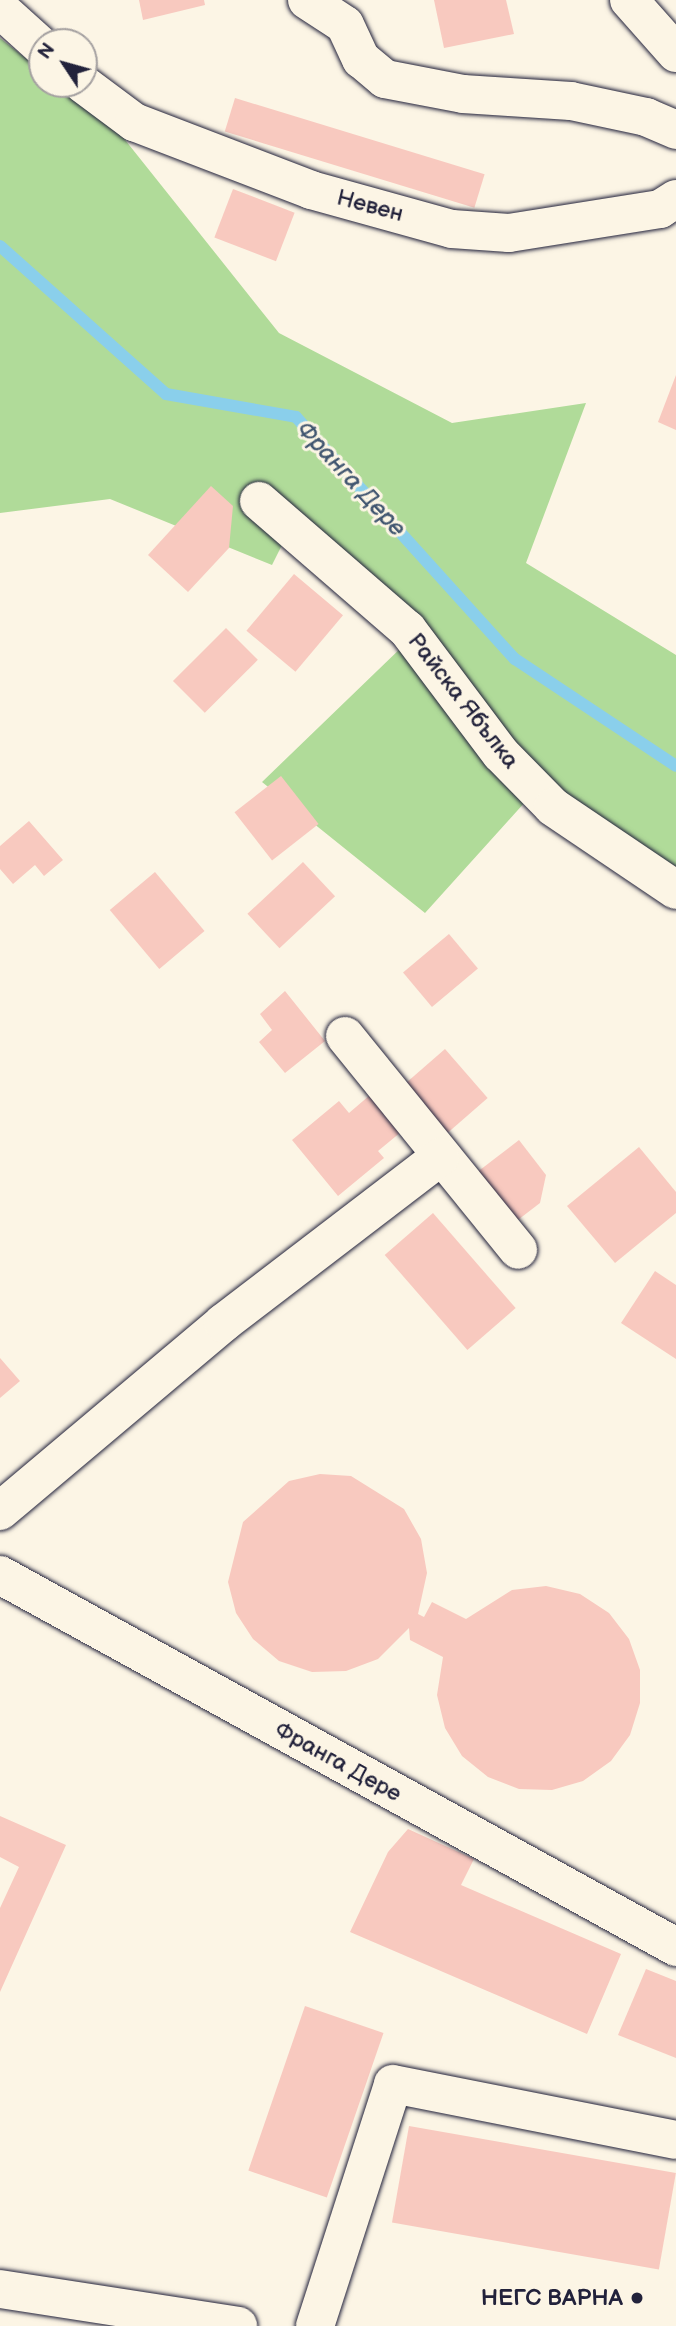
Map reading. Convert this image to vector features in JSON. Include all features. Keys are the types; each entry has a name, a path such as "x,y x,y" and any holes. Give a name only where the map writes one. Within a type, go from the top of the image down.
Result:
{"street":[{"path":"307,0 345,25 361,59 385,79 463,94 571,102 676,130"},
{"path":"629,0 676,53"},
{"path":"0,9 28,34"},
{"name":"Невен","path":"98,95 134,122 311,190 452,229 509,233 660,209 676,199"},
{"name":"Райска Ябълка","path":"259,500 407,629 501,754 553,807 676,890"},
{"path":"345,1036 440,1157 518,1250"},
{"path":"0,1511 223,1323 440,1157"},
{"name":"Франга Дере","path":"0,1575 676,1947"},
{"path":"315,2326 393,2084 676,2140"},
{"path":"0,2289 238,2326"}],"green space":[{"path":"0,38 28,60 28,98 76,98 118,131 279,333 452,423 586,403 526,563 676,655 676,867 526,801 425,913 262,782 406,643 297,515 272,565 110,499 0,513"}],"building":[{"path":"139,0 204,0 205,5 143,20"},
{"path":"434,0 506,0 514,34 444,48"},
{"path":"235,98 485,174 474,208 225,131"},
{"path":"233,189 295,213 276,261 214,238"},
{"path":"676,375 676,430 658,422"},
{"path":"211,486 233,506 229,548 188,592 148,555"},
{"path":"294,574 343,615 295,672 246,631"},
{"path":"226,628 258,660 205,713 173,681"},
{"path":"281,776 319,824 272,860 235,812"},
{"path":"29,821 63,860 44,876 35,865 13,884 0,869 0,846"},
{"path":"303,862 335,896 279,948 247,914"},
{"path":"155,872 204,931 159,969 110,910"},
{"path":"449,934 478,968 432,1007 403,973"},
{"path":"285,991 325,1041 285,1073 259,1042 272,1030 260,1014"},
{"path":"445,1049 488,1098 447,1133 404,1084"},
{"path":"370,1095 401,1132 378,1151 384,1158 338,1196 292,1140 339,1101 349,1113"},
{"path":"519,1140 546,1175 540,1203 510,1226 472,1176"},
{"path":"639,1147 676,1192 676,1213 615,1263 567,1206"},
{"path":"433,1213 516,1308 467,1350 385,1255"},
{"path":"655,1271 676,1285 676,1359 621,1323"},
{"path":"0,1358 20,1381 0,1398"},
{"path":"320,1474 351,1476 404,1509 421,1539 427,1573 418,1614 424,1617 432,1602 466,1619 512,1590 546,1586 580,1594 609,1613 629,1639 640,1670 640,1703 630,1735 611,1761 583,1781 552,1790 519,1789 488,1777 462,1756 445,1728 437,1695 443,1657 410,1640 409,1628 378,1659 346,1671 312,1672 279,1661 253,1639 236,1613 228,1582 243,1522 289,1481"},
{"path":"0,1816 66,1845 0,1992 0,1908 19,1867 0,1857"},
{"path":"408,1829 474,1859 461,1885 621,1954 587,2034 350,1932 388,1852"},
{"path":"646,1969 676,1981 676,2058 618,2035"},
{"path":"305,2006 383,2033 327,2198 248,2171"},
{"path":"409,2126 676,2173 659,2270 392,2223"}],"waterway":[{"name":"Франга Дере","path":"0,246 166,394 296,417 515,659 676,766"}],"place":[{"name":"НЕГС ВАРНА","path":"637,2298"}]}
